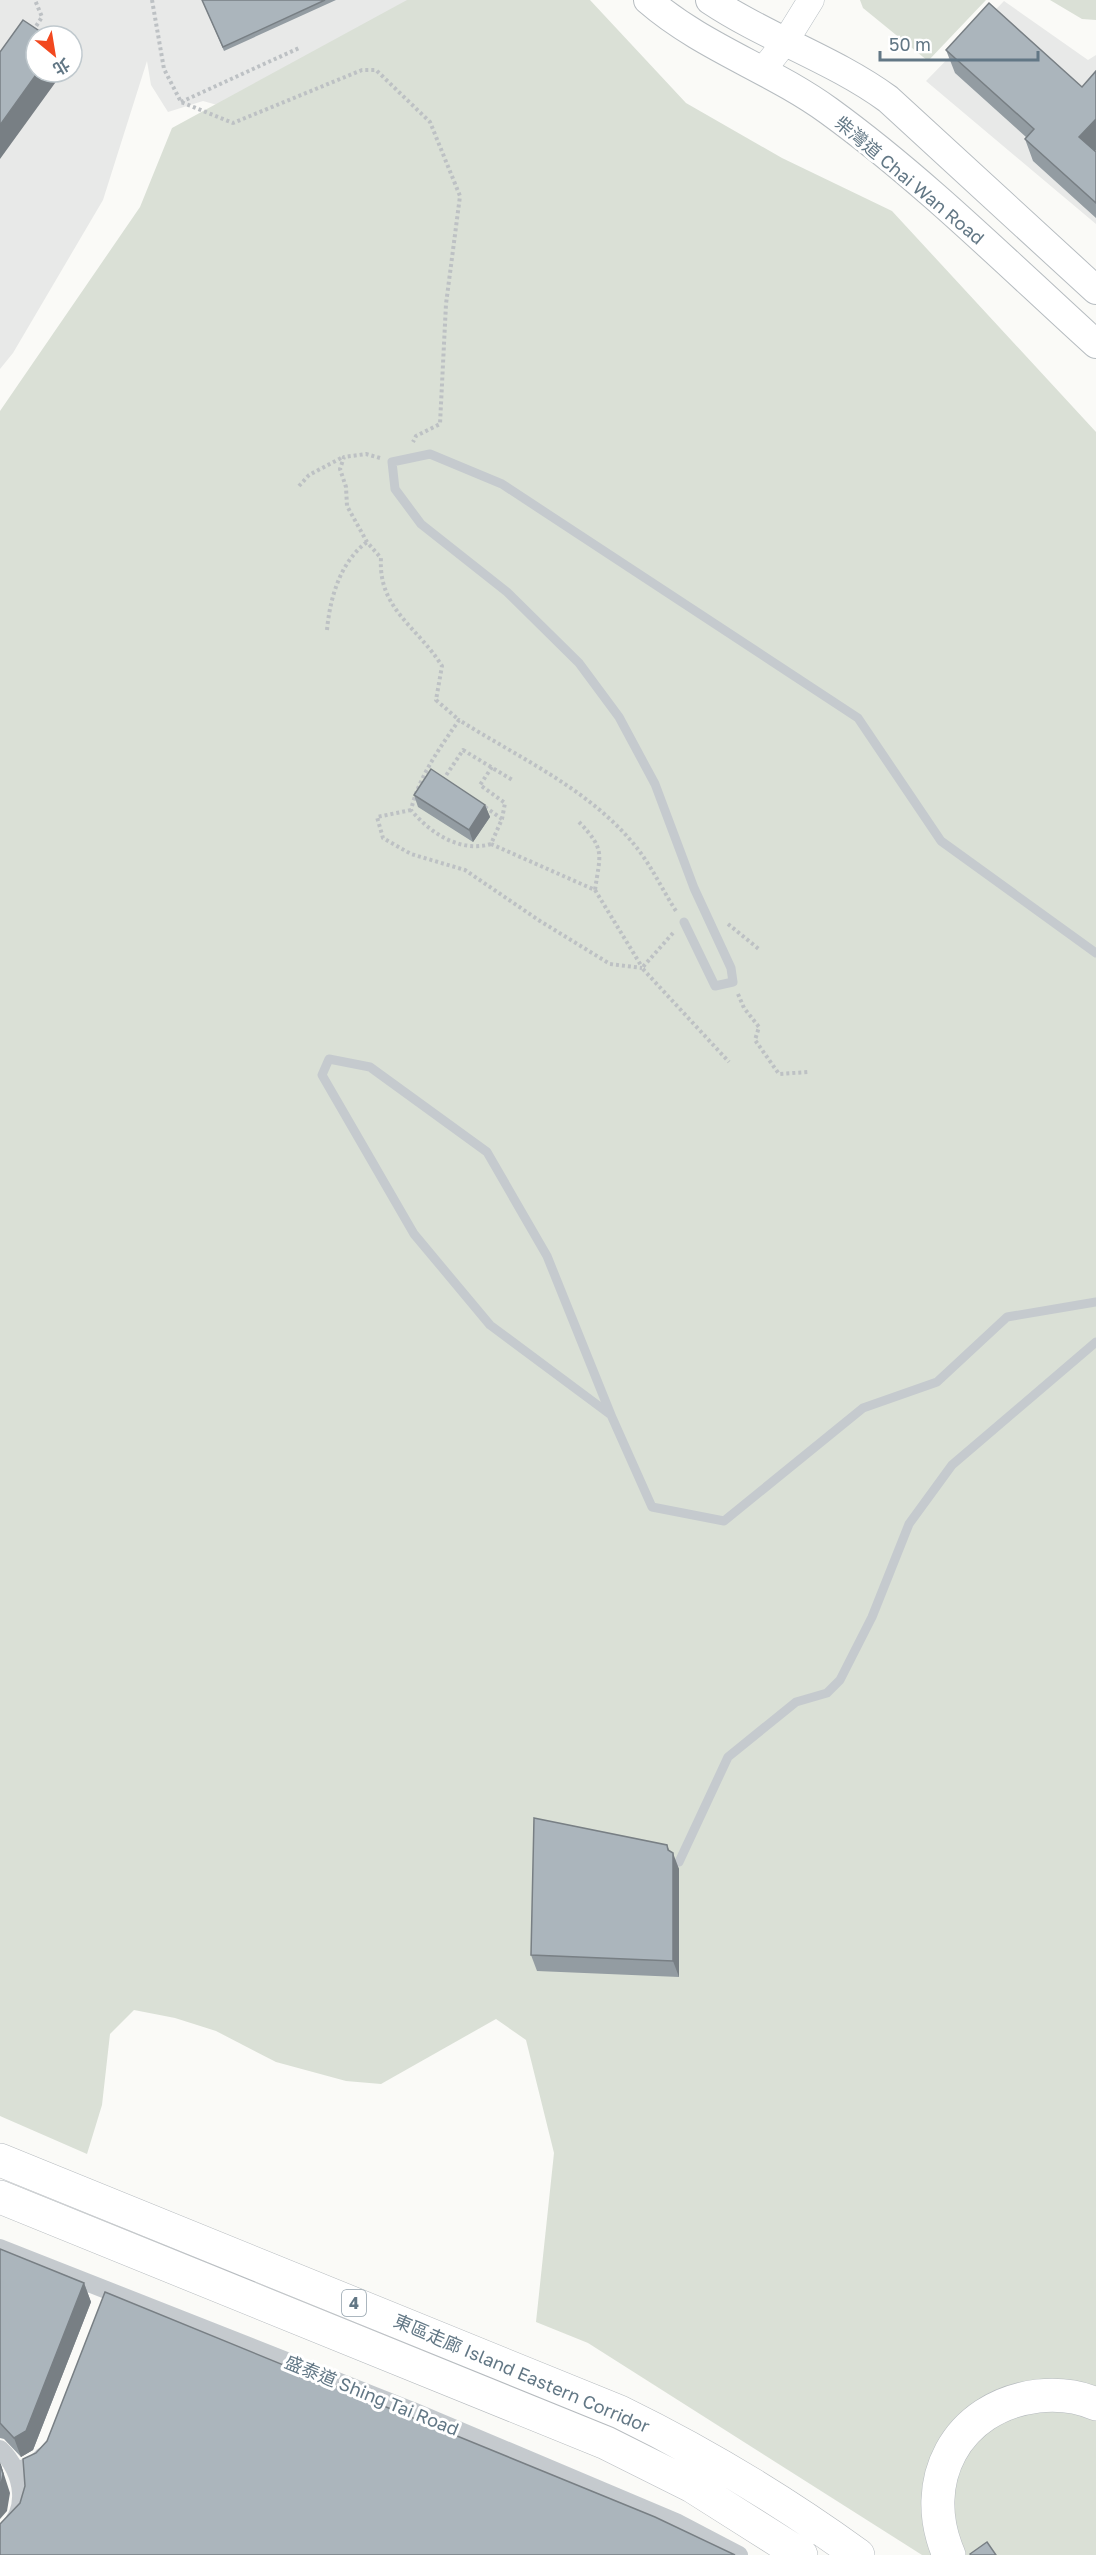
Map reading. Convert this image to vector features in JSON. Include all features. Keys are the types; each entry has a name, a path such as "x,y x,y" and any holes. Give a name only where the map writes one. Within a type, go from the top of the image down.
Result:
{"highway":[{"name":"東區走廊 Island Eastern Corridor","path":"0,2160 620,2412 704,2455 792,2508 858,2555"},
{"name":"東區走廊 Island Eastern Corridor","path":"0,2197 606,2443 692,2486 801,2555"},
{"path":"950,2555 941,2532 936,2507 938,2483 944,2464 962,2435 999,2407 1028,2398 1057,2395 1081,2398 1096,2404"}],"main road":[{"name":"柴灣道 Chai Wan Road","path":"648,0 709,44 763,70 827,110 866,139 1096,344"},
{"path":"710,0 785,42 856,77 888,99 1096,290"},
{"path":"763,70 785,42 811,0"}],"street":[{"name":"盛泰道 Shing Tai Road","path":"0,2248 105,2296 565,2475 676,2522 739,2555"},
{"path":"17,2470 35,2464 49,2444"},
{"path":"0,2449 17,2470 22,2487 21,2504 15,2520 0,2535"}],"lane":[{"path":"684,922 715,986 733,982 731,968 693,888 655,784 619,717 579,663 507,592 421,524 394,489 392,462 430,454 502,484 858,718 941,841 1096,953"},
{"path":"610,1415 490,1325 414,1234 322,1075 329,1059 370,1067 487,1152 547,1256 610,1415 652,1507 724,1521 863,1408 937,1382 1007,1317 1096,1302"},
{"path":"679,1862 728,1757 796,1702 827,1693 840,1680 872,1617 909,1524 952,1465 1096,1342"}],"path":[{"path":"35,0 42,17 37,24"},
{"path":"152,0 164,69 181,102 233,123 362,70 376,70 430,122 460,196 446,304 440,424 416,436 403,460"},
{"path":"181,102 299,48"},
{"path":"299,486 309,475 344,457 366,453 392,462"},
{"path":"344,457 340,469 346,488 347,506 367,542 381,558 380,579 388,599 432,650 442,666 436,700 459,720 516,756 572,787 611,820 638,849 684,922 642,968"},
{"path":"327,630 330,603 340,579 353,552 367,542"},
{"path":"411,810 427,769 459,720"},
{"path":"452,786 442,780 463,750 514,781"},
{"path":"491,844 506,803 480,785 492,767"},
{"path":"482,806 502,819"},
{"path":"411,810 421,822 459,846 476,849 491,844 595,890 642,968 729,1062"},
{"path":"411,810 377,817 383,838 411,854 465,870 569,940 610,964 642,968"},
{"path":"579,822 592,835 601,852 595,890"},
{"path":"733,982 744,1008 759,1027 755,1040 779,1074 808,1072"}],"shaded area":[{"path":"0,0 479,0 228,108 203,101 168,112 151,85 147,61 103,200 13,353 0,369"},
{"path":"407,0 590,0 686,103 782,158 892,211 1096,432 1096,2555 922,2555 588,2343 536,2322 554,2153 526,2040 496,2019 381,2084 346,2081 276,2062 216,2031 175,2018 134,2010 110,2034 102,2105 87,2154 0,2116 0,411 140,207 172,128"},
{"path":"860,0 986,0 928,61 863,8"},
{"path":"1050,0 1096,0 1096,20 1082,19"},
{"path":"1004,1 1088,60 1096,55 1096,224 926,81"}],"building":[{"path":"202,0 325,0 223,47"},
{"path":"989,3 1082,87 1096,71 1096,119 1079,137 1096,152 1096,203 1025,139 1034,129 946,50"},
{"path":"23,20 29,24 24,24 24,84 29,84 0,125 0,52"},
{"path":"431,769 485,805 469,830 414,795"},
{"path":"534,1818 667,1845 668,1850 673,1853 673,1961 531,1955"},
{"path":"0,2249 84,2283 26,2431 14,2438 0,2423"},
{"path":"105,2292 655,2517 735,2555 0,2555 0,2524 20,2503 25,2486 23,2459 36,2453 47,2441"},
{"path":"0,2464 3,2474 0,2490"},
{"path":"987,2542 996,2555 970,2554"}]}
